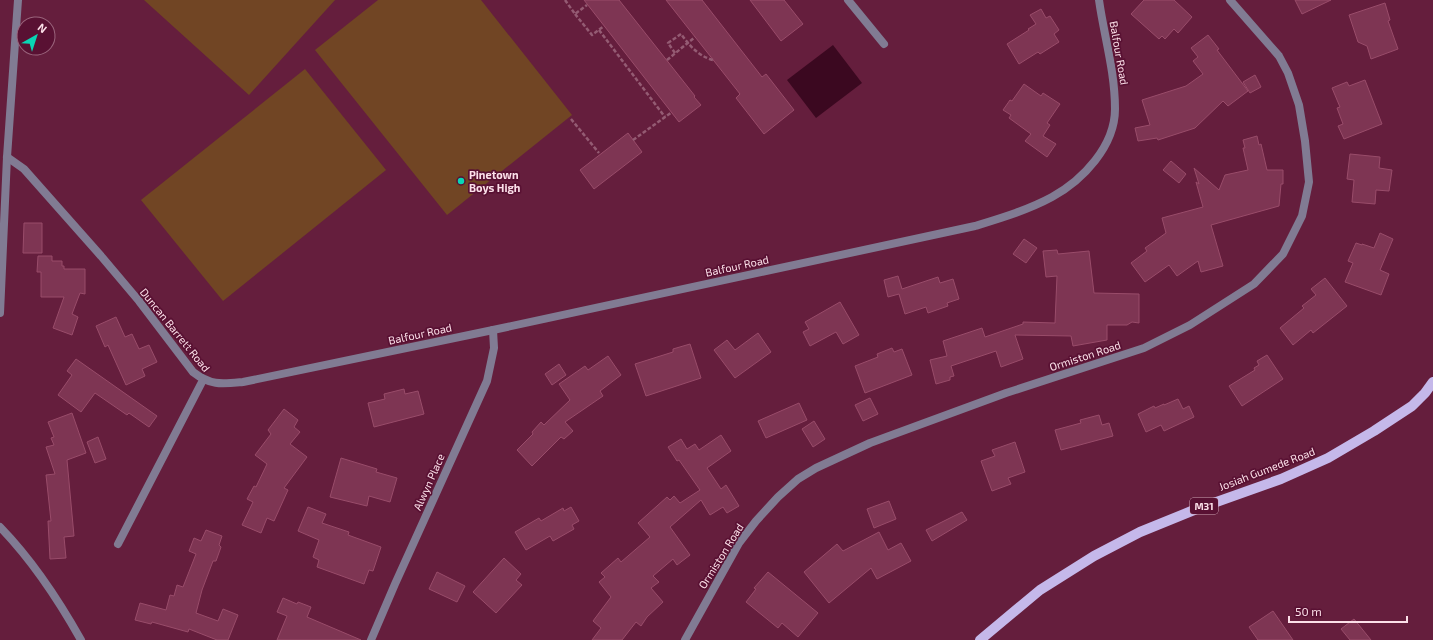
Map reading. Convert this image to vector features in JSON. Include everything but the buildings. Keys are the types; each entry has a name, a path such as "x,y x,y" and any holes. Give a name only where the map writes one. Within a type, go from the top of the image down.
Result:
{"main road":[{"name":"Josiah Gumede Road","path":"980,640 1040,590 1094,556 1140,532 1194,510 1281,478 1328,458 1374,432 1412,406 1425,393 1433,382"}],"street":[{"path":"0,314 7,158 18,0"},
{"path":"848,0 884,44"},
{"name":"Balfour Road","path":"203,380 213,383 243,382 493,330 975,226 1006,217 1053,196 1070,185 1096,159 1112,131 1115,110 1114,88 1110,54 1102,25 1099,0"},
{"name":"Ormiston Road","path":"684,640 739,543 765,511 798,479 816,468 870,443 1006,393 1144,348 1190,325 1254,284 1283,254 1302,216 1309,182 1305,141 1299,105 1288,72 1279,56 1230,0"},
{"name":"Duncan Barrett Road","path":"7,158 24,169 101,256 139,301 185,363 203,380 118,544"},
{"name":"Alwyn Place","path":"371,640 487,381 494,348 493,330"},
{"path":"0,527 17,545 38,572 62,607 81,640"}],"path":[{"path":"565,0 592,35 604,26"},
{"path":"575,14 587,4"},
{"path":"599,30 665,117"},
{"path":"675,53 668,43 681,34 696,52 713,60"},
{"path":"667,60 695,38"},
{"path":"633,140 672,112"},
{"path":"571,119 599,153"}],"shaded area":[{"path":"144,0 335,0 249,95"},
{"path":"378,0 481,0 572,115 447,215 315,50"},
{"path":"833,45 862,83 816,118 787,80"},
{"path":"305,69 386,170 223,301 141,200"}],"place":[{"name":"Pinetown Boys High","path":"461,181"}]}
